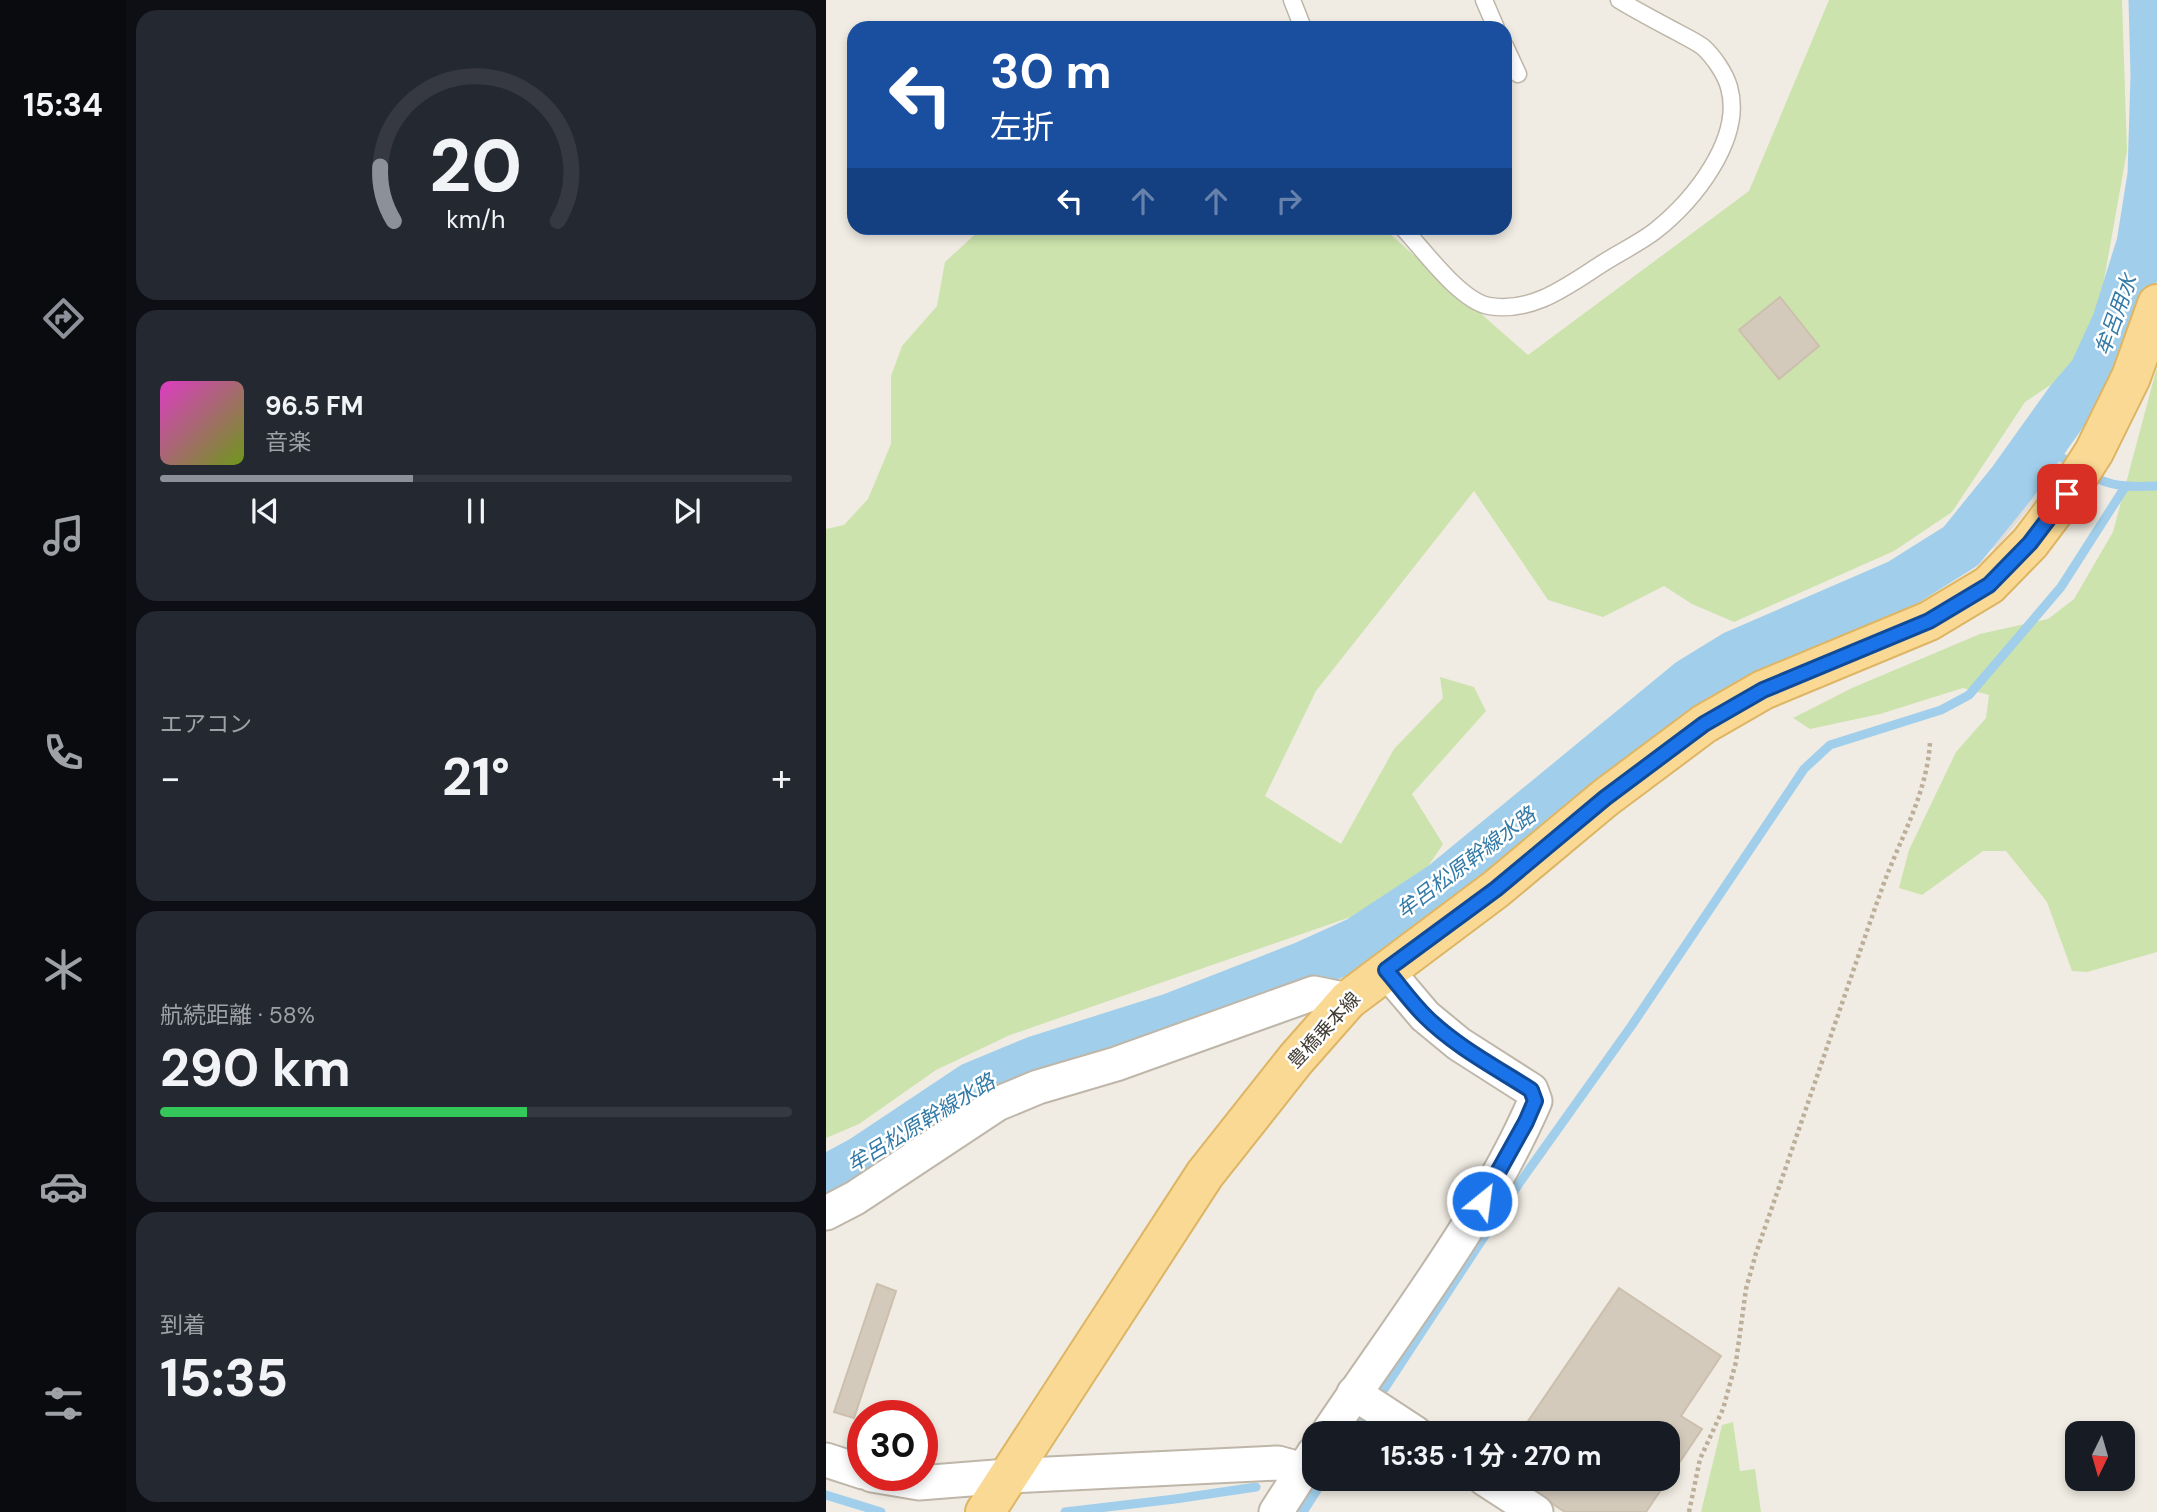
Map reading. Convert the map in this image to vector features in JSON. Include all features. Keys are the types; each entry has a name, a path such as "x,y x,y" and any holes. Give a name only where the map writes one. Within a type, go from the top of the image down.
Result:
{"main road":[{"name":"豊橋乗本線","path":"985,1512 1205,1174 1296,1059 1348,1000 1496,889 1605,798 1704,724 1763,690 1929,621 1989,585 2030,543 2094,452 2131,377 2157,304"}],"street":[{"path":"1337,1421 1357,1396 1471,1221 1535,1101 1531,1090 1459,1044 1425,1016 1386,970"},
{"path":"826,1213 855,1198 997,1104 1018,1095 1116,1064 1314,993 1348,1000"},
{"path":"1357,1396 1396,1421"},
{"path":"826,1460 847,1467"},
{"path":"938,1482 1302,1462"},
{"path":"1276,1512 1302,1473"},
{"path":"1504,1491 1536,1512"}],"lane":[{"path":"1292,0 1300,21"},
{"path":"1483,0 1493,21"},
{"path":"1410,235 1457,286 1474,300 1486,306 1520,307 1551,296 1655,230 1699,187 1723,148 1730,126 1729,86 1714,60 1702,47 1619,0"},
{"path":"1512,61 1518,74"}],"path":[{"path":"1689,1512 1700,1459 1723,1409 1735,1362 1746,1289 1756,1253 1877,902 1918,800 1929,762 1930,743"}],"shaded area":[{"path":"2070,385 2083,400 2060,471 1997,547 1951,567 1983,529 1962,515 2041,403"}],"green space":[{"path":"1829,0 2122,0 2127,151 2097,319 2079,366 2025,402 1952,512 1894,551 1734,622 1692,604 1664,586 1603,617 1548,600 1474,491 1316,691 1265,796 1341,844 1394,749 1443,698 1440,677 1474,687 1486,711 1412,794 1443,844 1423,874 1368,911 1010,1035 936,1070 859,1124 826,1138 826,529 844,525 868,499 891,444 891,376 902,346 937,306 945,262 974,235 1391,235 1528,355 1749,191"},
{"path":"2157,367 2157,952 2087,972 2072,971 2047,902 2006,851 1983,851 1922,895 1899,888 1909,850 1956,752 1986,718 1989,695 1963,688 1880,714 1810,729 1793,718 1852,688 1980,634 2048,619 2074,599 2113,532"},
{"path":"1733,1422 1740,1471 1755,1469 1761,1512 1701,1512 1722,1425"}],"building":[{"path":"1780,297 1819,346 1779,379 1739,330"},
{"path":"877,1284 896,1291 860,1400 847,1400 847,1416 834,1412"},
{"path":"1619,1288 1721,1356 1681,1416 1702,1429 1680,1462 1680,1421 1528,1421"},
{"path":"1533,1491 1660,1491 1646,1512 1565,1512"}],"waterway":[{"name":"牟呂松原幹線水路","path":"826,1181 863,1161 974,1087 1037,1061 1173,1018 1306,966 1359,942 1444,886 1691,683 1735,656 1899,585 1961,546 2094,374 2117,324 2142,244 2153,175 2156,75 2154,0"},
{"path":"2040,444 2074,465"},
{"path":"2089,474 2114,484 2157,486"},
{"path":"1377,1400 1518,1185 1632,1025 1804,769 1830,745 1941,710 1969,695 2061,587 2125,487"},
{"path":"1362,1421 1369,1411"},
{"path":"1065,1512 1256,1487"},
{"path":"1303,1512 1316,1491"},
{"path":"826,1495 881,1512"}],"route":[{"path":"1482,1201 1526,1122 1535,1101 1531,1090 1459,1044 1425,1016 1386,970 1496,889 1605,798 1704,724 1763,690 1929,621 1989,585 2030,543 2067,494"}],"water label":[{"name":"牟呂用水","path":"2116,315"}]}
